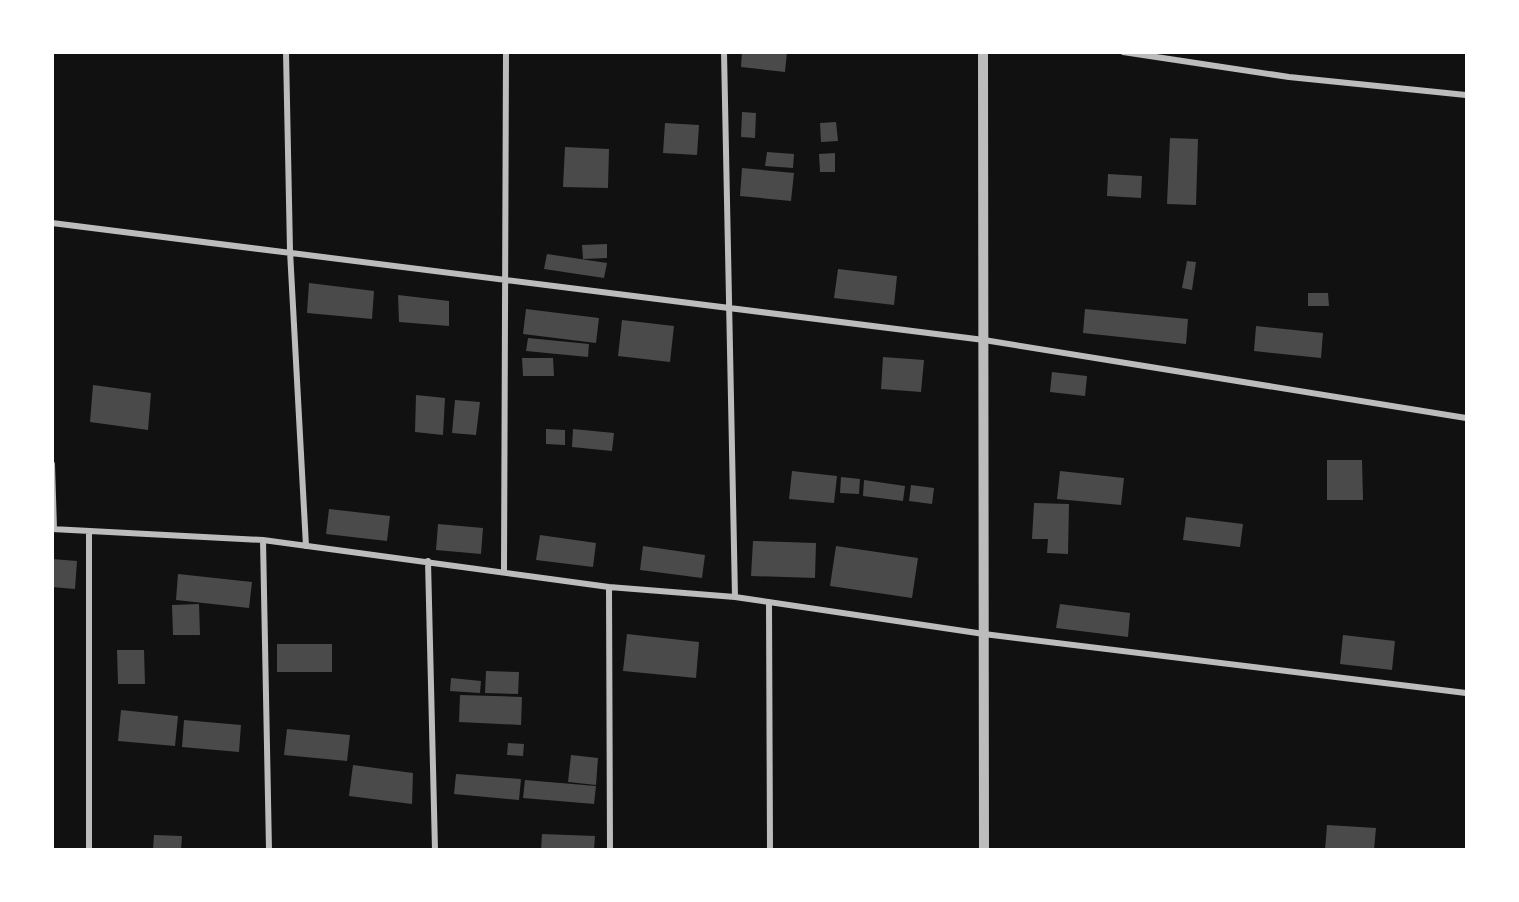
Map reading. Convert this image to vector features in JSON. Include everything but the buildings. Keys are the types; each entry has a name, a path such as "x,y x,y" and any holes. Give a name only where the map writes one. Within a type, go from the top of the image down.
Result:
{"street":[{"path":"286,52 290,251 306,546"},
{"path":"504,572 506,52"},
{"path":"724,52 735,597"},
{"path":"983,52 984,849"},
{"path":"1123,52 1290,77 1467,95"},
{"path":"52,223 290,251 984,340 1467,418"},
{"path":"52,464 53,529 263,540 609,587 735,597 984,634 1467,693"},
{"path":"89,532 89,849"},
{"path":"263,540 269,849"},
{"path":"428,561 435,849"},
{"path":"609,587 610,849"},
{"path":"769,602 770,849"}]}
